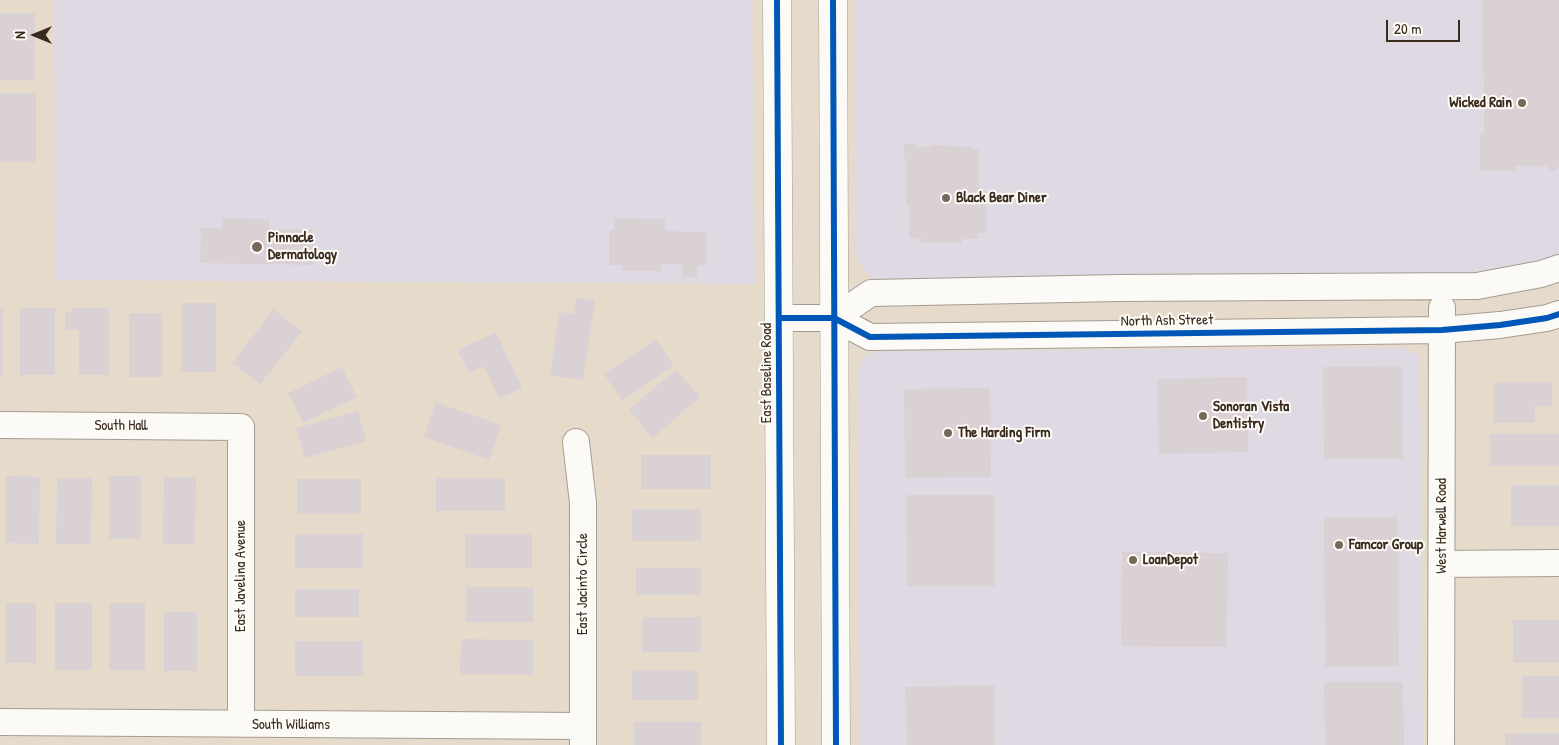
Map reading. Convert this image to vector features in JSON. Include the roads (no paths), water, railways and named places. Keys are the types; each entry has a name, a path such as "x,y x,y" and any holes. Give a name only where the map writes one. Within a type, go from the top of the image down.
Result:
{"main road":[{"name":"East Baseline Road","path":"777,0 780,745"},
{"path":"833,0 836,745"}],"street":[{"path":"834,318 871,293 1118,288 1477,286 1541,274 1559,268"},
{"name":"North Ash Street","path":"779,318 834,318 870,337 1442,319 1500,325 1547,318 1559,314"},
{"name":"West Harwell Road","path":"1441,745 1442,319"},
{"name":"South Hall","path":"0,425 241,427"},
{"name":"East Javelina Avenue","path":"241,427 241,724"},
{"name":"East Jacinto Circle","path":"576,442 582,503 583,736"},
{"path":"1442,564 1559,563"},
{"name":"South Williams","path":"0,722 241,724 583,736"}],"place":[{"name":"Wicked Rain","path":"1522,103"},
{"name":"Black Bear Diner","path":"946,198"},
{"name":"Pinnacle Dermatology","path":"257,247"},
{"name":"Sonoran Vista Dentistry","path":"1203,416"},
{"name":"The Harding Firm","path":"948,433"},
{"name":"Famcor Group","path":"1339,545"},
{"name":"LoanDepot","path":"1133,560"}]}
